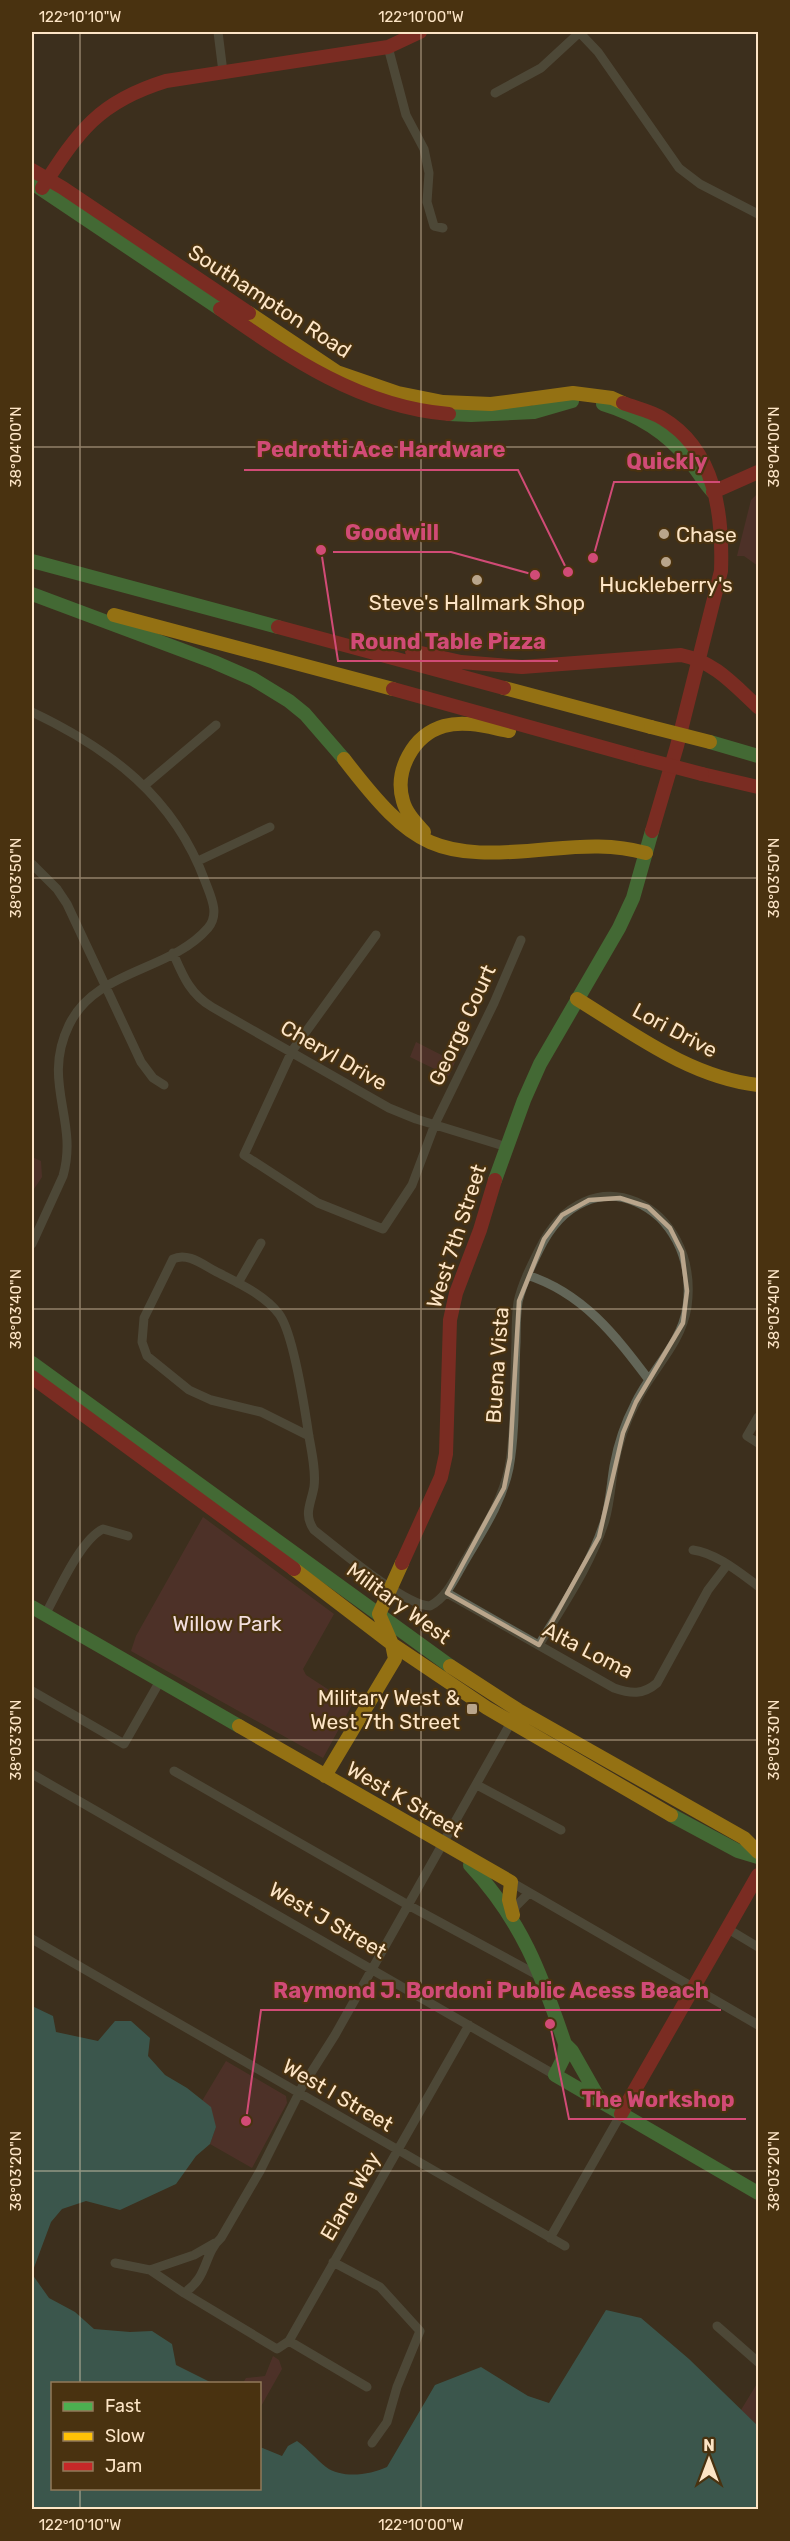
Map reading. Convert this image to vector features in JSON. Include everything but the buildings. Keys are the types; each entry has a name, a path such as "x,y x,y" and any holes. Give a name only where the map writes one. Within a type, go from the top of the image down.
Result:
{"main road":[{"path":"40,184 80,131 119,97 139,88 166,81 388,47 420,32"},
{"name":"Southampton Road","path":"32,170 40,184 287,356 333,382 396,404 451,414 491,415 534,412 568,401 594,402 653,425 668,437 686,456 713,492 719,511 722,545 721,571 677,746"},
{"path":"713,492 759,472"},
{"path":"32,561 759,756"},
{"path":"32,593 561,734 578,741 641,758 759,787"},
{"path":"32,593 242,674 284,697 325,735 402,825 419,838 439,847 472,853 495,854 608,846 646,853"},
{"path":"263,624 326,632 488,666 544,666 681,655 699,657 713,664 759,707"},
{"path":"451,848 424,832 408,814 402,800 400,784 404,766 416,744 441,727 458,724 560,742 578,741"},
{"name":"West 7th Street","path":"379,1614 441,1476 446,1454 450,1320 456,1293 480,1230 494,1182 524,1100 540,1064 619,928 633,898 677,746"},
{"name":"Lori Drive","path":"577,999 704,1071 736,1082 759,1084"},
{"name":"Military West","path":"32,1363 463,1675 518,1710 744,1838 759,1852"},
{"name":"Military West","path":"32,1377 239,1528 392,1644 510,1723 694,1828 738,1851 759,1857"},
{"name":"West K Street","path":"32,1607 460,1855 511,1882"},
{"path":"325,1776 394,1659 392,1644 379,1614"},
{"path":"460,1855 513,1915 524,1933 543,1978 566,2044 601,2102"},
{"path":"621,2114 759,1875"},
{"path":"511,1882 509,1900 513,1915"},
{"path":"555,2075 564,2057 566,2044"},
{"name":"West J Street","path":"555,2075 759,2193"}],"street":[{"path":"218,32 223,72"},
{"path":"495,93 541,68 579,32 598,52 679,168 699,184 759,214"},
{"path":"388,47 406,115 424,149 429,173 428,210 435,226 443,228"},
{"path":"32,712 92,744 145,785 175,821 198,861 215,911 214,920 207,929 188,945 114,980 85,1002 76,1013 61,1044 57,1077 68,1133 69,1153 63,1176 32,1244"},
{"path":"145,785 216,725"},
{"path":"198,861 270,827"},
{"path":"32,864 57,889 67,904 141,1062 153,1078 164,1085"},
{"path":"292,1051 376,934"},
{"name":"George Court","path":"292,1051 244,1155 318,1203 383,1229 412,1185 435,1124 494,1003 521,940"},
{"name":"Cheryl Drive","path":"173,953 187,984 196,996 390,1108 507,1147"},
{"name":"Buena Vista","path":"447,1593 489,1520 504,1488 510,1458 517,1315 527,1275 553,1224 574,1206 604,1197 620,1198 648,1207 670,1228 682,1252 687,1278 687,1307 677,1338 636,1402 618,1449 610,1501 599,1537 539,1645"},
{"path":"238,1283 261,1243"},
{"path":"309,1437 261,1412 211,1400 189,1390 147,1356 142,1342 144,1317 173,1258 178,1256 189,1258 238,1283 268,1302 279,1314 286,1328 309,1437 314,1487 307,1513 308,1522 314,1530 390,1587 424,1606 434,1604 447,1593"},
{"path":"527,1275 555,1287 590,1310 618,1338 649,1380"},
{"path":"759,1417 747,1436 759,1443"},
{"path":"45,1615 84,1546 94,1533 103,1529 128,1536"},
{"path":"693,1550 700,1551 727,1565 759,1586"},
{"name":"Alta Loma","path":"447,1593 614,1688 629,1693 643,1692 657,1683 708,1590 727,1565"},
{"path":"32,1691 124,1744 160,1681"},
{"path":"150,2270 195,2255 221,2238 247,2196 299,2094 372,1970 518,1710"},
{"path":"174,1771 408,1905 543,1978"},
{"name":"West J Street","path":"32,1774 555,2075"},
{"path":"477,1785 561,1830"},
{"name":"West K Street","path":"511,1882 759,2025"},
{"path":"513,1915 516,1906 529,1893"},
{"path":"728,1929 759,1947"},
{"name":"West I Street","path":"32,1938 397,2151 565,2246"},
{"name":"Elane Way","path":"184,2293 277,2349 289,2341 469,2025"},
{"path":"550,2238 621,2114"},
{"path":"115,2263 150,2270 184,2293 200,2280 215,2243"},
{"path":"333,2262 380,2287 420,2331 397,2387 387,2422 372,2443"},
{"path":"717,2326 759,2362"},
{"path":"289,2341 367,2387"}],"highlighted area":[{"path":"620,1198 648,1207 670,1228 682,1252 687,1291 683,1323 636,1402 623,1433 599,1537 539,1645 447,1593 504,1488 510,1458 519,1301 544,1239 562,1215 589,1200"}],"green space":[{"path":"758,493 758,566 744,556 737,556 751,500"},
{"path":"416,1042 455,1062 449,1076 410,1057"},
{"path":"32,1157 41,1161 42,1177 32,1192"},
{"name":"Willow Park","path":"203,1517 334,1614 303,1669 306,1675 352,1705 323,1758 131,1651 136,1636"},
{"path":"226,2061 286,2096 287,2103 252,2168 210,2144 216,2127 202,2101"},
{"path":"273,2356 279,2360 282,2369 261,2406 261,2382 244,2382 246,2378 265,2376"},
{"path":"758,2382 758,2426 741,2410"}],"water":[{"path":"32,2006 53,2016 56,2032 98,2041 115,2021 131,2021 150,2038 148,2056 165,2075 187,2088 211,2107 216,2127 210,2144 196,2156 176,2184 120,2210 86,2201 62,2209 51,2222 32,2273"},
{"path":"32,2274 49,2298 75,2312 94,2329 152,2331 172,2344 176,2365 210,2382 51,2382 51,2490 261,2490 261,2447 282,2456 288,2446 297,2441 333,2471 364,2474 380,2470 387,2467 435,2385 481,2367 528,2396 549,2403 606,2310 641,2318 689,2359 758,2426 758,2509 32,2509"}],"traffic: fast":[{"path":"32,183 220,309"},
{"path":"449,414 534,412 572,401"},
{"path":"603,404 638,418 660,432 688,459 713,492"},
{"path":"32,561 278,627"},
{"path":"32,594 214,662 253,679 289,701 305,714 344,759"},
{"path":"710,742 758,756"},
{"path":"495,1180 524,1100 540,1064 619,928 633,898 652,831"},
{"path":"32,1363 450,1666"},
{"path":"32,1607 239,1726"},
{"path":"671,1815 738,1851 758,1857"},
{"path":"470,1865 488,1886 517,1928 538,1971 565,2044 572,2051 601,2102"},
{"path":"565,2044 564,2057 555,2075 758,2193"}],"traffic: slow":[{"path":"249,313 337,372 398,393 443,402 491,404 573,393 612,398 623,403"},
{"path":"114,615 393,689"},
{"path":"504,688 651,727"},
{"path":"424,832 406,810 401,790 404,766 415,746 433,731 452,724 476,725 509,731"},
{"path":"651,727 710,742"},
{"path":"344,759 390,813 410,830 430,842 453,849 480,852 598,846 646,853"},
{"path":"577,999 686,1064 709,1073 758,1085"},
{"path":"325,1776 395,1659 392,1644 379,1614 402,1563"},
{"path":"294,1569 392,1644 487,1708 671,1815"},
{"path":"450,1666 518,1710 744,1838 758,1852"},
{"path":"239,1726 511,1882 509,1900 513,1915"}],"traffic: jam":[{"path":"42,188 67,150 92,121 107,109 143,89 166,81 388,47 420,32"},
{"path":"32,170 63,188 249,313"},
{"path":"220,309 300,362 356,391 386,402 449,414"},
{"path":"623,403 662,418 680,431 694,448 705,466 712,486 720,528 721,571 677,746 652,831"},
{"path":"713,492 758,472"},
{"path":"278,627 504,688"},
{"path":"412,651 461,662 522,667 681,655 714,668 758,707"},
{"path":"393,689 641,758"},
{"path":"641,758 702,774"},
{"path":"702,774 758,787"},
{"path":"402,1563 441,1477 446,1454 450,1320 456,1293 480,1230 495,1180"},
{"path":"32,1377 294,1569"},
{"path":"621,2114 758,1875"}],"place":[{"name":"Chase","path":"664,534"},
{"name":"Round Table Pizza","path":"321,550"},
{"name":"Quickly","path":"593,558"},
{"name":"Huckleberry's","path":"666,562"},
{"name":"Pedrotti Ace Hardware","path":"568,572"},
{"name":"Goodwill","path":"535,575"},
{"name":"Steve's Hallmark Shop","path":"477,580"},
{"name":"Military West & West 7th Street","path":"472,1709"},
{"name":"The Workshop","path":"550,2024"},
{"name":"Raymond J. Bordoni Public Acess Beach","path":"246,2121"}]}
